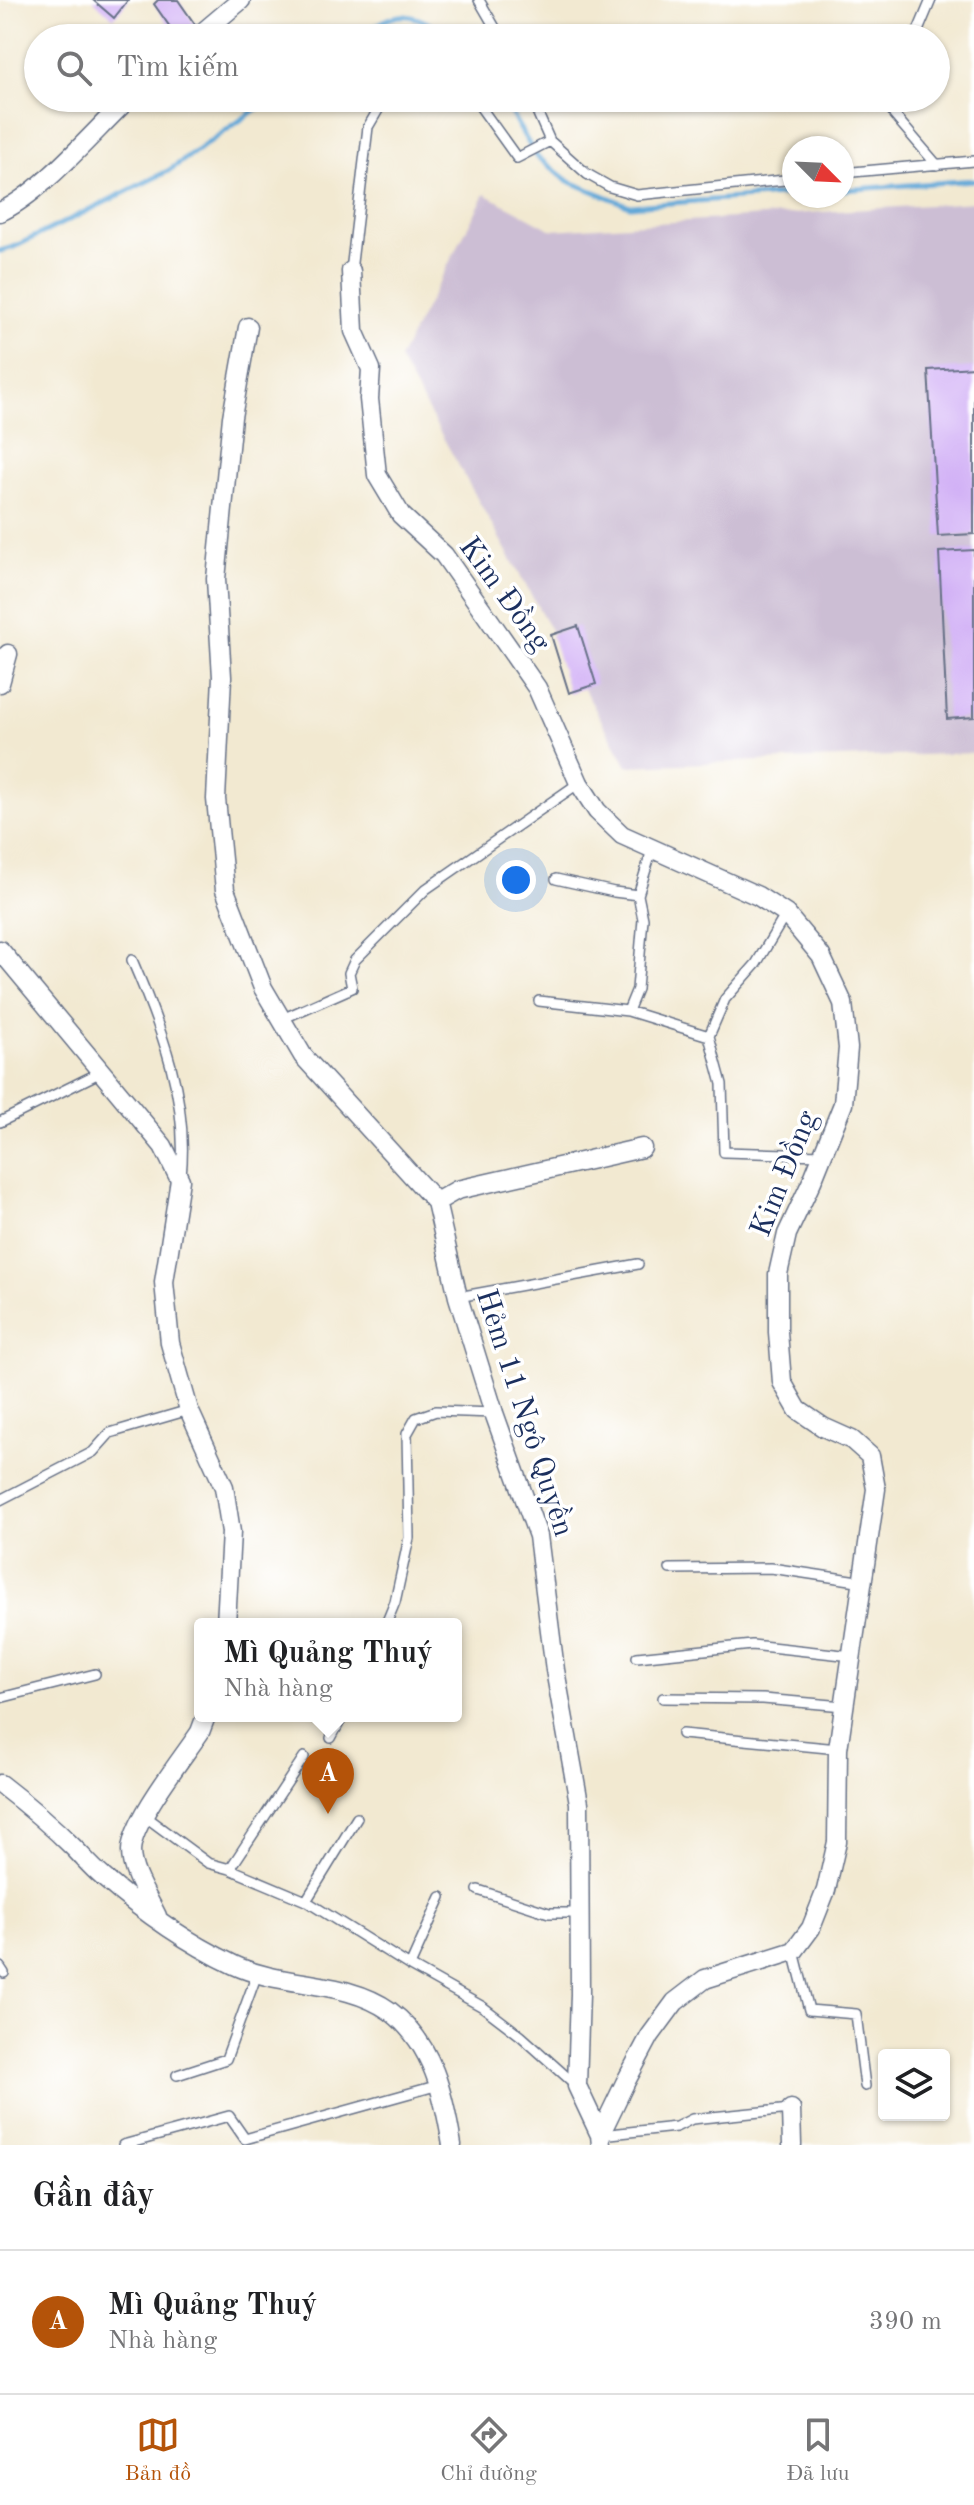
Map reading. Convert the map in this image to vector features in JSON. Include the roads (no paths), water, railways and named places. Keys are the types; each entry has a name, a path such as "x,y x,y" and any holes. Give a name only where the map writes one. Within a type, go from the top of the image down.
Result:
{"street":[{"path":"213,24 241,0"},
{"path":"0,212 51,175 115,112"},
{"name":"Kim Đồng","path":"351,271 354,331 371,369 369,399 377,475 401,515 444,555 537,688 579,783 597,811 622,835 758,896 786,914 821,956 843,1003 848,1048 843,1104 787,1234 778,1274 778,1332 782,1382 798,1410 823,1427 852,1440 870,1456 876,1489 838,1749 837,1842 826,1890 811,1928 794,1951"},
{"name":"Hẻm 11 Ngô Quyền","path":"248,327 232,417 216,579 222,677 217,753 217,825 225,890 263,988 303,1056 436,1202 458,1297 494,1413 538,1536 555,1670 579,1803 577,2086 600,2140"},
{"path":"0,683 8,654"},
{"path":"0,950 99,1073 163,1146 180,1180 164,1282 170,1343 189,1410 224,1487 231,1532 226,1618"},
{"path":"436,1202 457,1190 642,1148"},
{"path":"159,1918 133,1863 131,1850 135,1832 204,1722"},
{"path":"0,1784 33,1809 100,1875 202,1947 257,1974 351,1994 390,2011 412,2032 427,2054 439,2085 452,2145"},
{"path":"600,2140 650,2036 675,2002 705,1979 794,1951"},
{"path":"791,2109 792,2145"}],"lane":[{"path":"479,0 493,24"},
{"path":"921,24 931,0"},
{"path":"351,271 368,127 377,112"},
{"path":"484,112 517,158 550,141"},
{"path":"537,112 550,141 587,174 610,187 637,195 782,180"},
{"path":"893,112 937,165"},
{"path":"854,172 974,161"},
{"path":"282,1019 352,988 349,973 355,960 426,889 579,783"},
{"path":"628,1011 637,989 643,919 638,895 652,850"},
{"path":"556,879 638,895"},
{"path":"786,914 756,964 725,999 709,1036 722,1084 724,1152 823,1155"},
{"path":"132,960 158,1021 182,1112 184,1149 180,1180"},
{"path":"539,1001 628,1011 709,1036"},
{"path":"0,1122 99,1073"},
{"path":"458,1297 638,1264"},
{"path":"0,1500 93,1452 110,1433 189,1410"},
{"path":"388,1618 409,1538 407,1434 416,1418 436,1411 494,1413"},
{"path":"670,1569 771,1568 864,1582"},
{"path":"637,1657 752,1645 852,1656"},
{"path":"0,1698 95,1674"},
{"path":"663,1698 763,1699 844,1706"},
{"path":"331,1738 340,1722"},
{"path":"682,1734 838,1749"},
{"path":"230,1869 304,1757"},
{"name":"Hẻm 11 Ngô Quyền","path":"143,1815 208,1863 306,1901 483,2007 577,2086"},
{"path":"306,1901 357,1818"},
{"path":"478,1890 549,1913 579,1913"},
{"path":"410,1966 441,1897"},
{"path":"794,1951 809,2010 856,2014 865,2086"},
{"path":"177,2075 226,2059 257,1974"},
{"path":"123,2145 229,2116 245,2139 439,2085"},
{"path":"600,2140 676,2127 692,2119 791,2109"}],"waterway":[{"path":"379,24 404,16 428,24"},
{"path":"0,251 14,247 168,171 252,112"},
{"path":"510,112 536,156 568,181 630,206 782,195"},
{"path":"854,189 974,180"}],"place":[{"name":"Mì Quảng Thuý","path":"328,1814"}]}
